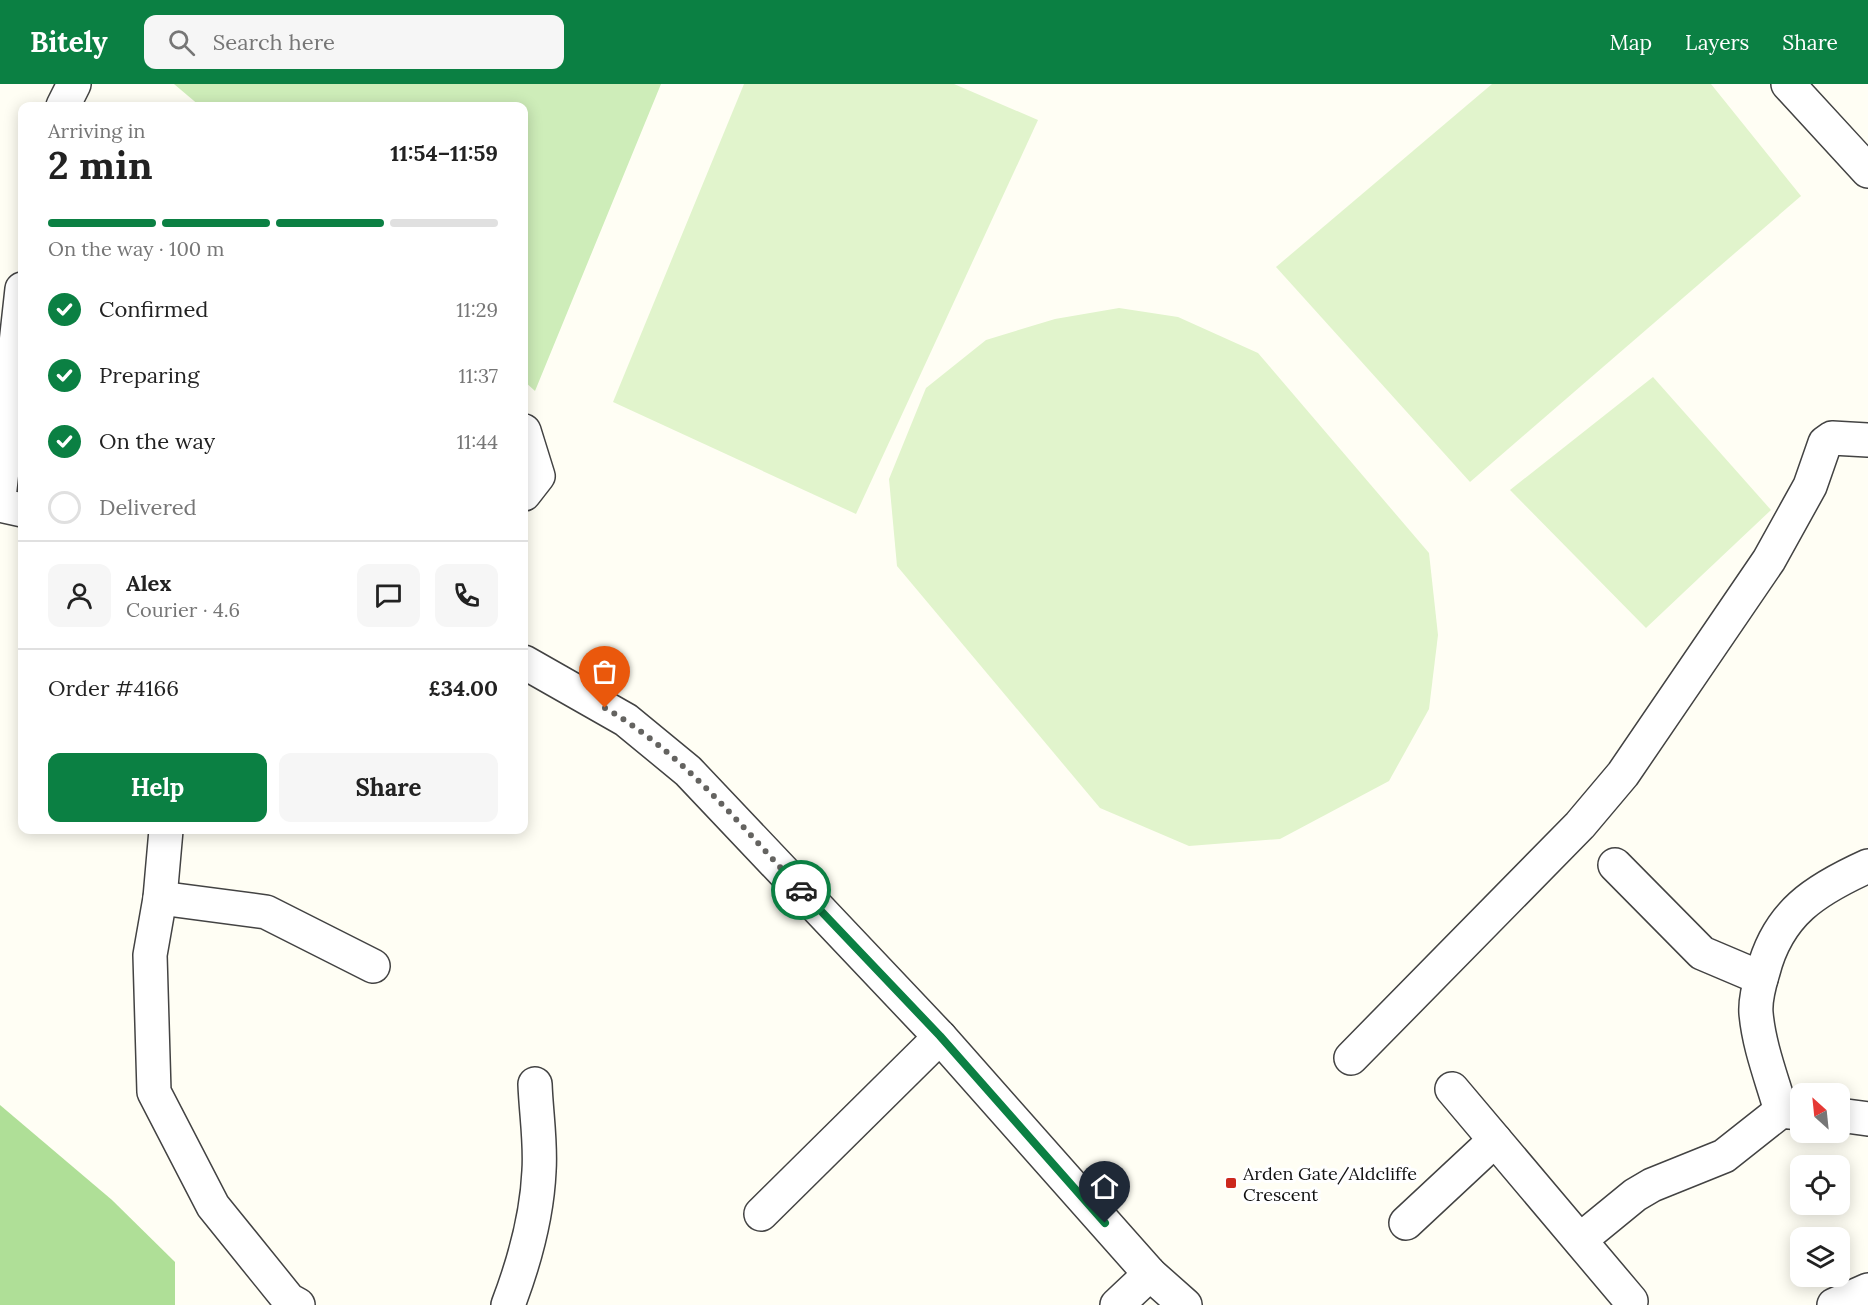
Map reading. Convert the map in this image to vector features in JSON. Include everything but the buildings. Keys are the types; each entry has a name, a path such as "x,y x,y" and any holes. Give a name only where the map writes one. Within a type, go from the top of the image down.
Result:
{"street":[{"path":"65,102 74,84"},
{"path":"1788,84 1868,171"},
{"path":"0,291 18,290"},
{"path":"0,489 18,326"},
{"path":"1351,1058 1580,825 1623,774 1653,734 1788,530 1810,486 1825,443 1832,438 1868,440"},
{"path":"528,444 538,476 528,489"},
{"path":"0,505 18,509"},
{"path":"528,664 626,720 688,771 940,1036 1150,1274 1185,1305"},
{"path":"166,834 160,898 150,955 154,1092 213,1206 289,1300 298,1305"},
{"path":"1615,865 1702,953 1761,978"},
{"path":"1790,1110 1760,1038 1756,1011 1761,978 1775,937 1791,915 1812,895 1868,866"},
{"path":"160,898 266,912 374,966"},
{"path":"761,1214 940,1036"},
{"path":"508,1305 520,1273 532,1224 539,1170 535,1084"},
{"path":"1452,1089 1630,1301"},
{"path":"1580,1240 1635,1195 1652,1185 1724,1155 1790,1113"},
{"path":"1850,1117 1868,1119"},
{"path":"1406,1223 1494,1140"},
{"path":"1117,1305 1150,1274"},
{"path":"1834,1305 1868,1290"}],"green space":[{"path":"174,84 661,84 535,391 528,385 528,102 195,102"},
{"path":"744,84 954,84 1038,120 856,514 613,402"},
{"path":"1492,84 1711,84 1801,196 1470,482 1276,267"},
{"path":"1119,308 1178,317 1258,353 1429,553 1438,635 1429,709 1389,781 1280,839 1189,846 1100,808 897,566 889,479 926,388 986,340 1055,319"},
{"path":"1653,377 1771,510 1646,628 1510,490"},
{"path":"0,1105 112,1200 175,1262 175,1305 0,1305"}],"way so far":[{"path":"605,708 626,720 688,771 801,890"}],"place":[{"name":"Arden Gate/Aldcliffe Crescent","path":"1231,1183"}],"route":[{"path":"801,890 940,1036 1105,1223"}]}
